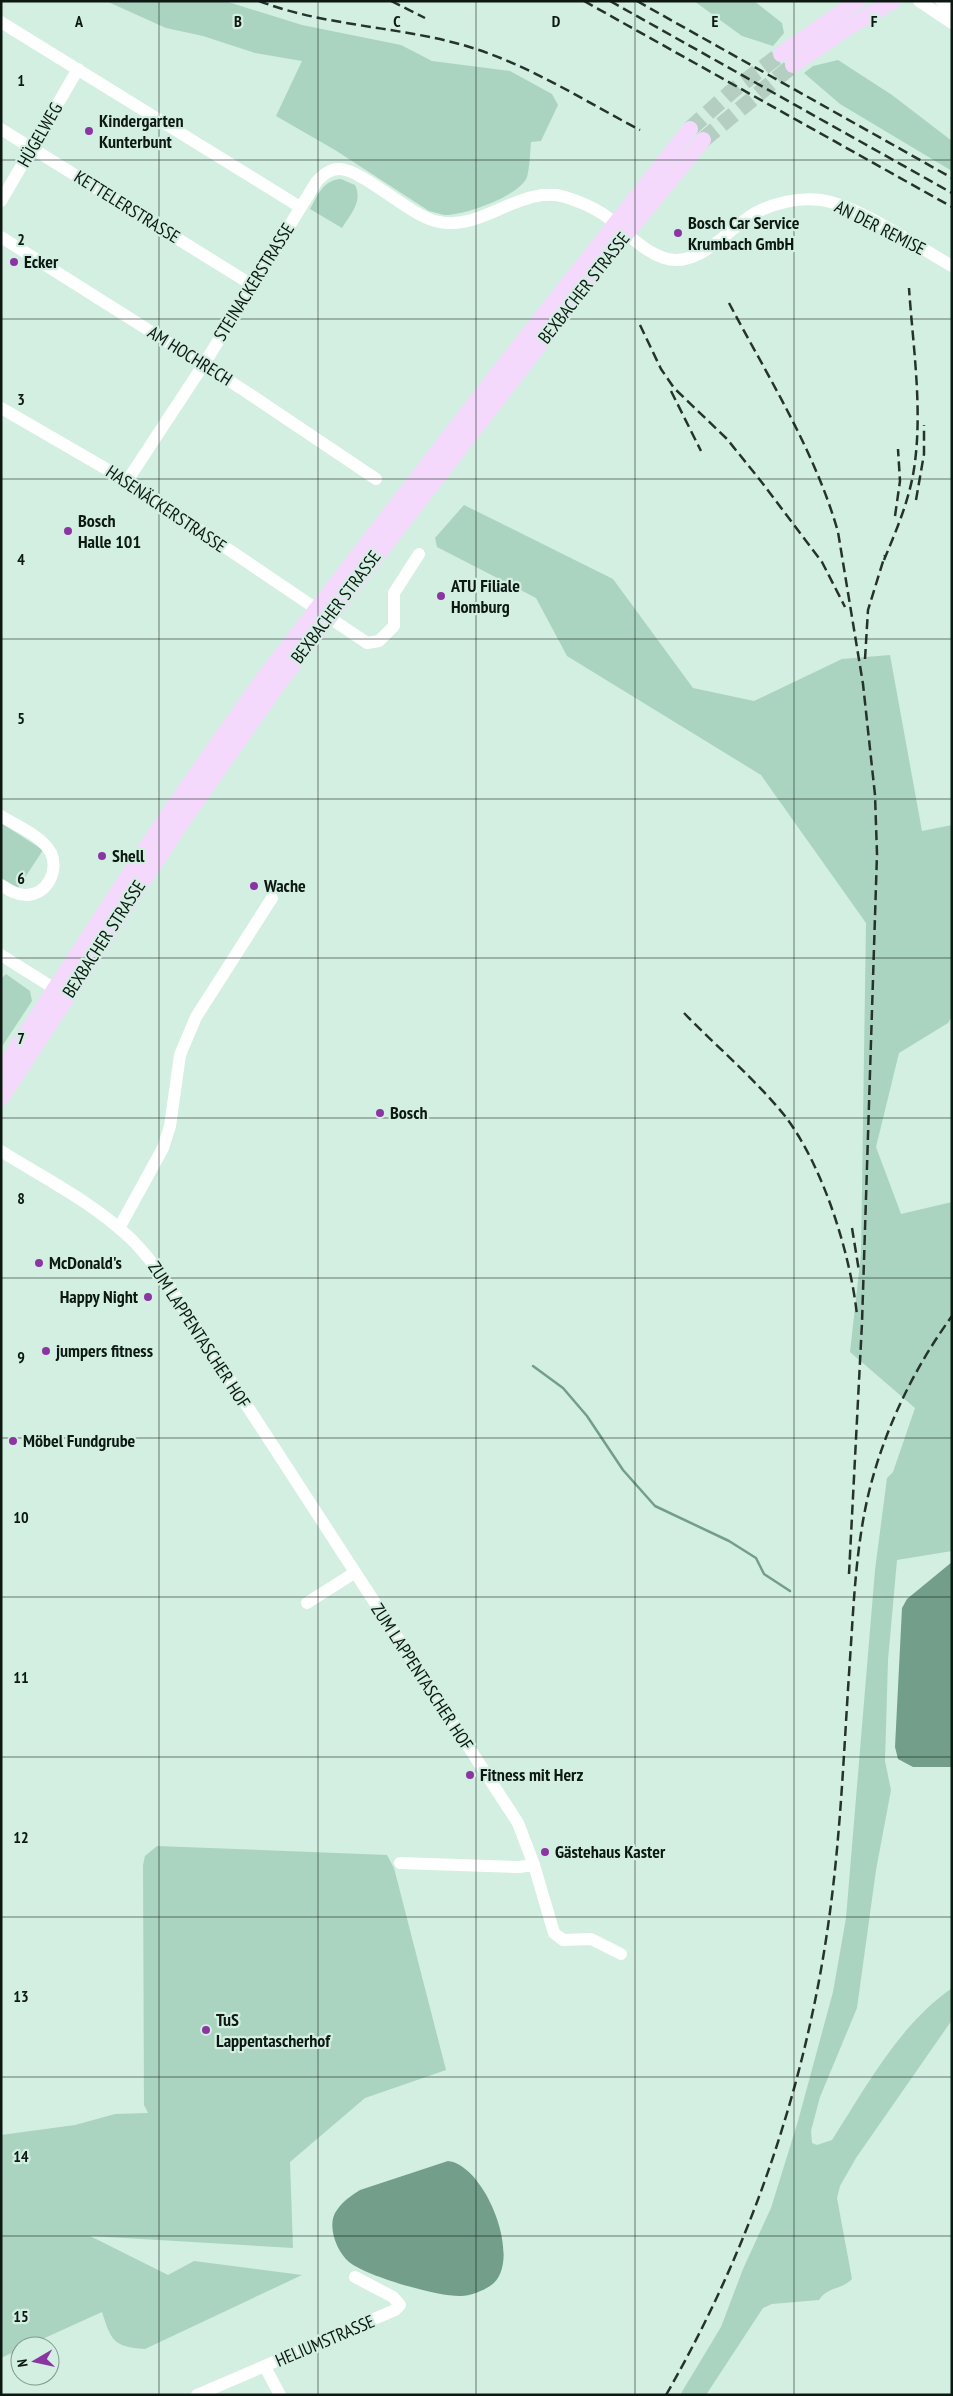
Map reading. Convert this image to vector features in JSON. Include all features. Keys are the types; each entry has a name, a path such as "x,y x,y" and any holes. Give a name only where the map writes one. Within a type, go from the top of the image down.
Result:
{"main road":[{"path":"858,1 787,59 893,1"},
{"name":"BEXBACHER STRASSE","path":"1,1072 179,826 281,680 322,613 621,228 690,129"},
{"name":"BEXBACHER STRASSE","path":"621,228 703,140"},
{"name":"BEXBACHER STRASSE","path":"1,1098 60,993"}],"street":[{"path":"919,1 952,22"},
{"path":"941,1 952,12"},
{"path":"950,1 952,8"},
{"path":"1,22 300,207"},
{"name":"HÜGELWEG","path":"1,201 78,69"},
{"name":"KETTELERSTRASSE","path":"1,129 252,285"},
{"name":"STEINACKERSTRASSE","path":"127,481 204,364 300,207 323,175 328,171 341,169"},
{"name":"AN DER REMISE","path":"341,169 350,171 418,213 439,222 462,222 479,218 526,198 552,194 589,206 665,258 683,259 707,249 740,223 774,205 796,200 820,200 836,204 864,216 952,266"},
{"name":"AM HOCHRECH","path":"1,237 204,364 376,479"},
{"name":"HASENÄCKERSTRASSE","path":"1,408 127,481 367,643 379,641 394,626 394,593 419,554"},
{"path":"1,816 41,841 51,853 54,863 47,886 34,894 14,893 1,885"},
{"path":"120,1228 168,1133 180,1055 188,1034 196,1017 272,898"},
{"path":"1,955 60,993"},
{"name":"ZUM LAPPENTASCHER HOF","path":"1,1151 120,1228 147,1256 164,1278 518,1823 534,1865 554,1933 563,1940 591,1939 621,1954"},
{"path":"307,1603 354,1573"},
{"path":"400,1864 519,1867 534,1865"},
{"name":"HELIUMSTRASSE","path":"197,2395 395,2310 400,2305 393,2297 355,2277"},
{"path":"265,2367 280,2395"}],"shaded area":[{"path":"106,1 225,1 302,25 401,45 432,61 510,71 552,94 558,105 541,141 531,142 528,173 522,184 503,198 490,204 464,212 442,215 429,211 335,150 276,116 302,61 255,53 203,36 166,28"},
{"path":"694,1 754,1 782,23 784,33 773,46 742,36"},
{"path":"838,60 892,95 952,141 952,171 840,104 804,73 813,66"},
{"path":"341,179 355,185 358,196 355,207 342,228 310,209 325,185"},
{"path":"464,505 613,579 693,688 754,701 842,659 890,655 922,831 952,825 952,1016 948,1023 899,1053 876,1147 901,1214 952,1202 952,1551 897,1560 888,1660 885,1761 891,1790 876,1870 857,2008 820,2097 811,2131 812,2143 817,2145 832,2140 871,2078 900,2038 933,2003 952,1988 952,2020 856,2158 840,2186 837,2198 852,2279 844,2285 827,2292 819,2300 772,2304 763,2308 706,2395 680,2395 721,2327 743,2269 771,2208 798,2121 833,1992 846,1918 875,1570 887,1478 893,1472 915,1408 850,1352 861,1254 866,923 761,775 567,656 536,598 437,547 435,538"},
{"path":"1,823 43,850 18,888 1,878"},
{"path":"6,974 30,991 32,1001 1,1048 1,979"},
{"path":"952,1562 952,1767 913,1767 898,1759 895,1747 902,1608 907,1599"},
{"path":"157,1846 387,1855 394,1868 446,2070 365,2098 290,2162 293,2248 90,2236 168,2275 194,2261 302,2275 145,2349 126,2346 115,2340 108,2329 102,2312 49,2336 10,2336 10,2354 1,2358 1,2135 75,2125 115,2114 148,2113 144,2105 143,1865 145,1856"},
{"path":"448,2161 462,2167 476,2179 496,2217 502,2238 504,2258 500,2274 490,2286 484,2290 464,2296 436,2293 403,2285 370,2273 358,2268 344,2257 334,2237 332,2222 337,2210 345,2201 360,2190"}],"waterway":[{"path":"533,1366 563,1388 587,1416 623,1470 655,1506 729,1541 756,1558 764,1574 790,1591"}],"tunnel":[{"path":"690,129 731,92 781,54"},
{"path":"703,140 793,65"}],"railway":[{"path":"259,1 309,16 463,45 532,72 640,130"},
{"path":"391,1 425,18"},
{"path":"584,1 952,207"},
{"path":"610,1 952,193"},
{"path":"637,1 952,178"},
{"path":"884,560 909,493 917,447 916,378 909,288"},
{"path":"729,303 804,443 817,472 838,532 863,684 875,795 877,854 862,1323 849,1574"},
{"path":"640,325 661,369 674,388 727,439 760,480 822,562 845,607"},
{"path":"671,391 701,451"},
{"path":"916,500 924,454 924,425"},
{"path":"895,516 900,481 898,449"},
{"path":"865,659 868,610 885,555"},
{"path":"684,1013 761,1089 785,1116 799,1136 823,1184 833,1211 848,1264 857,1315"},
{"path":"852,1228 859,1271"},
{"path":"666,2395 724,2283 748,2224 770,2165 806,2043 819,1981 833,1887 856,1571 866,1505 885,1440 894,1418 914,1376 952,1316"}],"place":[{"name":"Kindergarten Kunterbunt","path":"89,131"},
{"name":"Bosch Car Service Krumbach GmbH","path":"678,233"},
{"name":"Ecker","path":"14,262"},
{"name":"Bosch Halle 101","path":"68,531"},
{"name":"ATU Filiale Homburg","path":"441,596"},
{"name":"Shell","path":"102,856"},
{"name":"Wache","path":"254,886"},
{"name":"Bosch","path":"380,1113"},
{"name":"McDonald's","path":"39,1263"},
{"name":"Happy Night","path":"148,1297"},
{"name":"jumpers fitness","path":"46,1351"},
{"name":"Möbel Fundgrube","path":"13,1441"},
{"name":"Fitness mit Herz","path":"470,1775"},
{"name":"Gästehaus Kaster","path":"545,1852"},
{"name":"TuS Lappentascherhof","path":"206,2030"}]}
